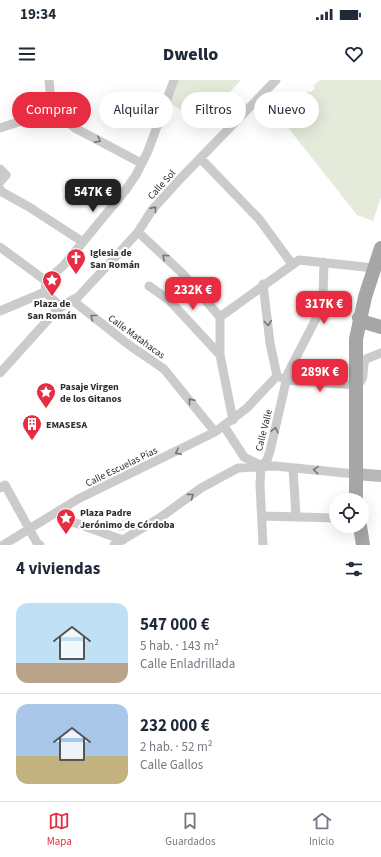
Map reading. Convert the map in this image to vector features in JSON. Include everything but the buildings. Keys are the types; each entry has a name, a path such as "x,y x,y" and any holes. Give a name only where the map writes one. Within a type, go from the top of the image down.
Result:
{"main road":[{"path":"356,493 355,474 359,361 363,320 374,268 381,248"},
{"path":"363,320 381,327"},
{"path":"361,533 363,545"}],"street":[{"path":"49,80 50,92"},
{"path":"57,310 45,292 46,281 64,265 126,191 148,151 174,80"},
{"name":"Calle Sol","path":"0,373 57,310 78,297 138,232 152,210 276,80"},
{"path":"0,128 12,124"},
{"path":"75,128 141,164"},
{"path":"200,158 259,219 292,264"},
{"path":"0,169 6,175 0,182"},
{"path":"0,189 2,192 29,207 83,242"},
{"path":"138,232 182,273 220,317 220,355 233,420"},
{"path":"0,247 46,281"},
{"path":"220,317 263,284 299,260 374,268"},
{"name":"Calle Valle","path":"261,466 267,460 270,451 286,380 320,311 323,295 324,262"},
{"path":"263,284 270,343 277,376 286,380 359,381"},
{"path":"149,286 169,300 220,355"},
{"path":"0,311 45,292"},
{"name":"Calle Matahacas","path":"72,300 164,370 215,432"},
{"path":"359,361 381,353"},
{"name":"Calle Escuelas Pías","path":"3,545 60,512 78,499 215,432 247,408 277,376"},
{"path":"224,426 244,457 261,466"},
{"path":"261,466 260,485 263,545"},
{"path":"114,545 161,517 201,488 238,468 261,466 381,476"},
{"path":"293,468 296,516"},
{"path":"0,488 5,485 40,545"},
{"path":"60,512 70,521 123,540"},
{"path":"262,516 329,518"}],"green space":[{"path":"177,80 241,80 230,92 181,92 181,110 173,105 173,92"},
{"path":"320,80 381,80 381,197 373,221 357,215 288,128 319,128 319,92 311,92 315,88 313,86"},
{"path":"127,518 131,519 135,526 123,531 111,528"}],"place":[{"name":"Iglesia de San Román","path":"76,275"},
{"name":"Plaza de San Román","path":"52,297"},
{"name":"Pasaje Virgen de los Gitanos","path":"46,409"},
{"name":"EMASESA","path":"32,441"},
{"name":"Plaza Padre Jerónimo de Córdoba","path":"66,535"}]}
